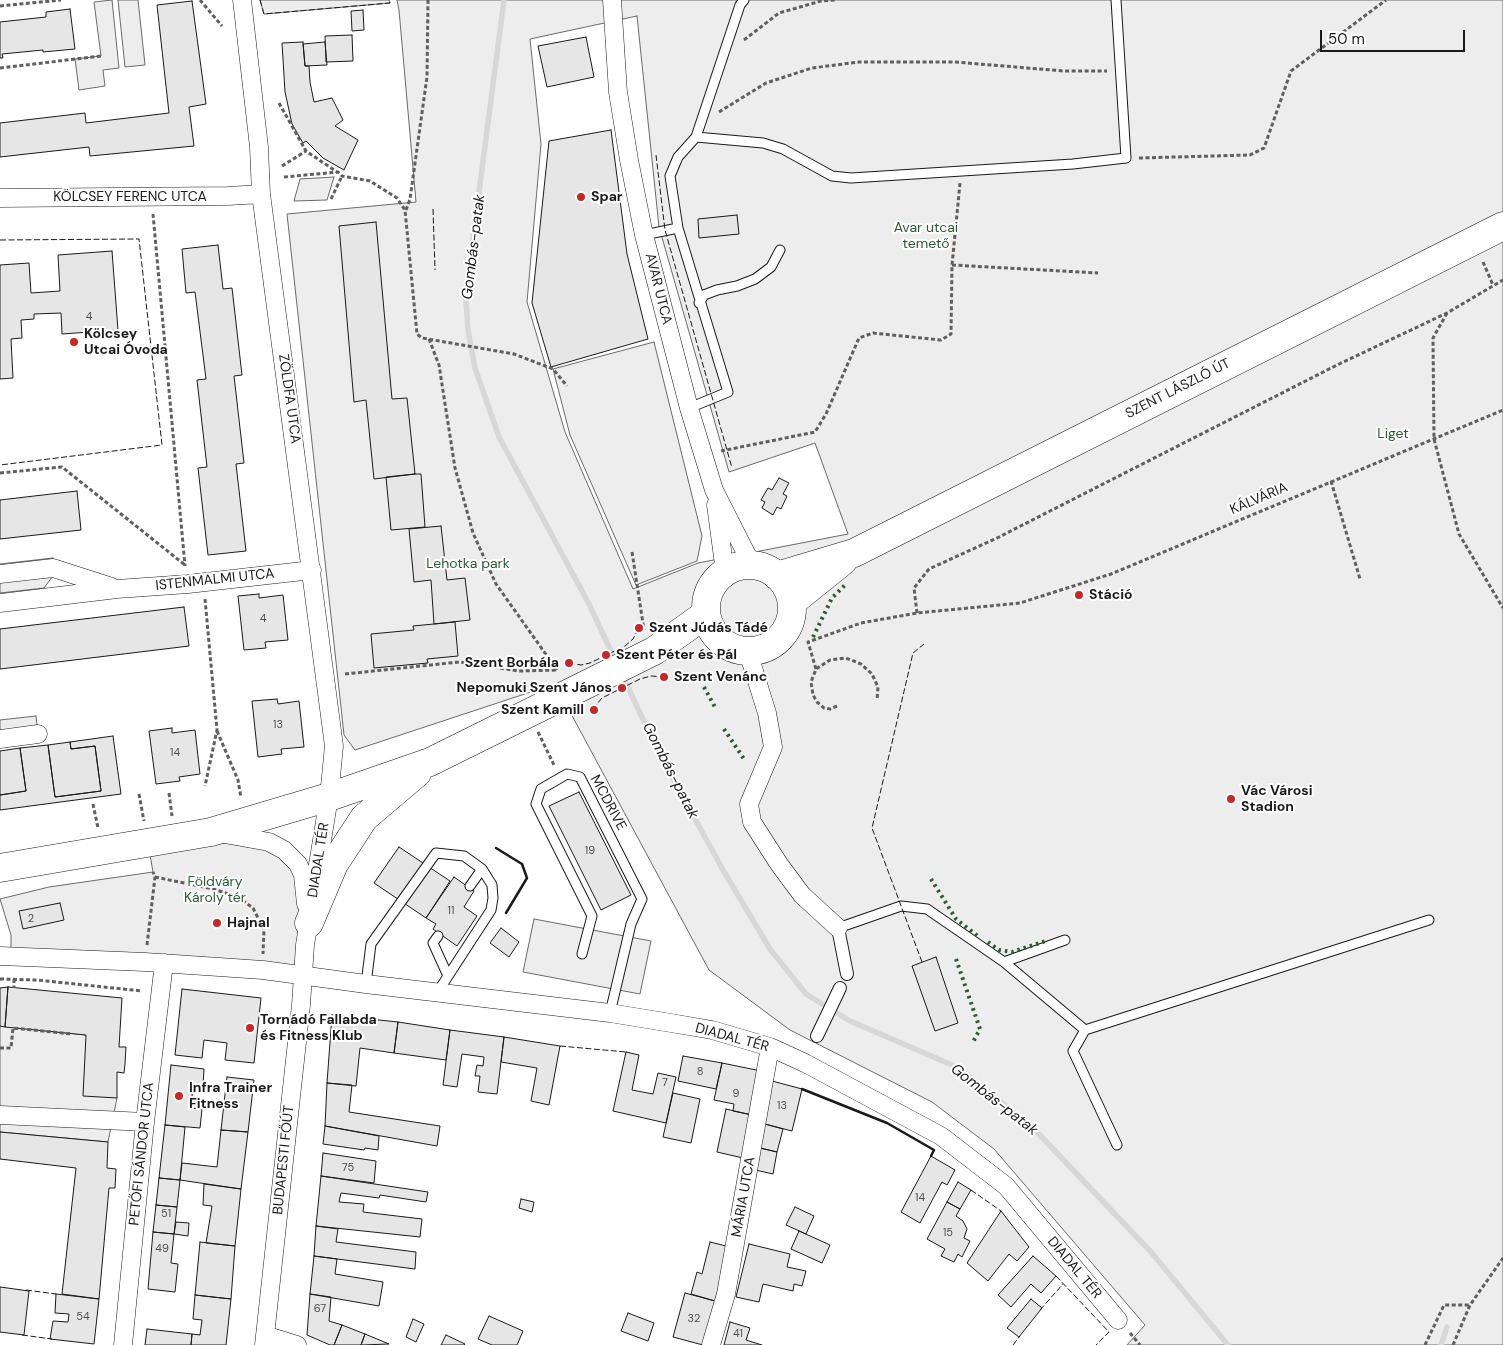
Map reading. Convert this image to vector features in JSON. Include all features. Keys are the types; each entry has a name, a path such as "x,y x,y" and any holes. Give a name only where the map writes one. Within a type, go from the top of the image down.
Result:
{"main road":[{"name":"SZENT LÁSZLÓ ÚT","path":"854,553 1503,226"},
{"path":"777,576 854,553"},
{"path":"792,602 854,553"},
{"path":"752,565 766,568 777,576 787,588 792,602 791,617 786,630 777,641 765,649 748,652 734,649 720,641 711,628 706,614 707,597 714,583 726,572 738,566 752,565"},
{"path":"0,868 211,832 329,797 430,762 583,686 647,643 706,614"},
{"path":"647,643 720,641"},
{"path":"308,923 334,864 364,818 430,762"}],"street":[{"name":"ZÖLDFA UTCA","path":"242,0 260,147 261,194 334,746 329,797"},
{"name":"AVAR UTCA","path":"612,0 618,92 644,235 689,408 714,490 752,565"},
{"name":"KÖLCSEY FERENC UTCA","path":"0,198 261,194"},
{"path":"714,490 726,572"},
{"name":"ISTENMALMI UTCA","path":"0,574 53,568 117,589"},
{"name":"ISTENMALMI UTCA","path":"0,603 117,589 188,584 312,570"},
{"path":"748,652 767,713 773,747 749,804 752,822 802,895 838,928 847,974"},
{"path":"0,738 38,734"},
{"name":"DIADAL TÉR","path":"329,797 308,923 302,976 610,1014 712,1030 770,1047 813,1067 941,1136 1006,1186 1118,1320"},
{"name":"DIADAL TÉR","path":"211,832 269,842 292,856 303,875 308,923"},
{"path":"0,956 164,963 263,970 302,976"},
{"name":"PETŐFI SÁNDOR UTCA","path":"123,1345 145,1122 164,963"},
{"name":"BUDAPESTI FŐÚT","path":"265,1340 302,976"},
{"path":"817,1036 840,988"},
{"name":"MÁRIA UTCA","path":"711,1345 726,1294 770,1047"},
{"path":"0,1115 145,1122"},
{"path":"265,1340 297,1345"}],"lane":[{"path":"689,408 728,392 699,303 678,228 670,176 678,157 696,137 740,5 744,0"},
{"path":"696,137 763,143 783,149 832,176 851,178 1073,164 1126,158 1116,0"},
{"path":"644,235 678,228"},
{"path":"699,303 704,295 755,279 771,267 780,250"},
{"name":"MCDRIVE","path":"561,778 567,774 580,777 642,899 631,924 610,1014"},
{"path":"561,778 541,789 536,804 592,916 582,954"},
{"path":"366,984 371,944 436,853 464,856 482,869 492,885 493,898 491,910 437,993"},
{"path":"470,886 482,869"},
{"path":"838,928 901,906 927,909 1004,962 1085,1030"},
{"path":"1116,1145 1073,1051 1085,1030 1429,920"},
{"path":"438,936 433,944 448,976"},
{"path":"1004,962 1065,940"}],"path":[{"path":"0,6 25,2 61,0"},
{"path":"200,0 222,26"},
{"path":"405,210 410,199 427,78 428,0"},
{"path":"725,53 779,13 821,1 836,0"},
{"path":"1126,158 1250,155 1264,148 1291,71 1386,0"},
{"path":"0,68 101,56"},
{"path":"701,122 766,83 812,68 859,62 955,62 1064,71 1120,71"},
{"path":"278,103 306,151 342,176 370,181 397,198 405,210 417,334 422,338 514,354 553,368 567,386"},
{"path":"282,166 306,151"},
{"path":"703,454 815,432 826,414 859,338 873,333 941,340 952,334 952,265 961,171"},
{"path":"284,177 338,172"},
{"path":"331,199 342,176"},
{"path":"151,197 188,584"},
{"path":"952,265 1098,274"},
{"path":"917,613 914,588 929,569 997,538 1339,364 1447,313 1503,280"},
{"path":"1447,313 1433,338 1434,439 1459,534 1503,608"},
{"path":"345,674 459,662 519,671 557,670 496,584 473,533 455,468 438,365 429,339"},
{"name":"KÁLVÁRIA","path":"816,669 808,642 861,624 917,613 1020,603 1111,574 1503,410"},
{"path":"0,473 62,466 185,565"},
{"path":"1331,481 1360,579"},
{"path":"632,552 647,643"},
{"path":"205,596 217,730 205,786"},
{"path":"837,706 830,709 824,708 812,695 811,682 816,669 830,660 846,658 860,664 872,674 878,686 877,700"},
{"path":"217,730 238,780 241,798"},
{"path":"538,732 561,778"},
{"path":"169,793 172,817"},
{"path":"139,794 144,824"},
{"path":"93,804 100,833"},
{"path":"0,979 37,980 142,991 153,872"},
{"path":"154,876 213,889 238,898 253,908 264,930 263,970"},
{"path":"0,1048 11,1048 13,1028 72,1034"},
{"path":"1453,1345 1470,1305 1503,1258"},
{"path":"1425,1345 1444,1306 1470,1305"}],"shaded area":[{"path":"112,0 119,68 103,70 105,86 79,90 75,59 101,56 94,2"},
{"path":"118,0 138,0 145,65 125,67"},
{"path":"260,0 389,0 390,3 264,14"},
{"path":"397,0 1503,0 1503,1345 1127,1345 1145,1325 994,1149 932,1102 790,1030 709,970 555,684 355,750 344,735 287,214 416,202","holes":["637,16 659,227 729,472 815,443 848,534 698,563 633,589 565,432 527,302 541,144 530,39"]},
{"path":"334,177 327,200 294,201 300,179"},
{"path":"654,342 702,536 697,561 636,585 570,435 553,369"},
{"path":"53,558 55,573 44,588 0,593 0,564"},
{"path":"36,716 38,734 0,739 0,720"},
{"name":"Földváry Károly tér","path":"269,842 303,875 302,976 11,956 11,935 0,899 49,887 153,872 148,843"},
{"path":"534,919 651,941 640,994 523,972"},
{"path":"0,1026 86,1035 117,1098 108,1142 0,1132"}],"building":[{"path":"192,1 206,104 189,107 194,146 90,156 89,147 0,157 0,123 85,113 86,123 169,113 157,5"},
{"path":"70,9 75,49 2,54 3,58 0,58 0,22 46,17 46,12"},
{"path":"363,10 364,30 352,31 351,11"},
{"path":"352,35 353,61 326,62 325,36"},
{"path":"586,37 594,77 547,87 538,46"},
{"path":"303,42 305,66 309,66 314,102 332,98 343,120 335,126 358,140 344,170 323,158 306,141 303,143 292,124 285,92 282,43"},
{"path":"325,42 327,65 305,66 303,44"},
{"name":"Spar","path":"611,130 627,254 648,339 551,367 532,303 549,141"},
{"path":"737,215 739,234 699,238 698,219"},
{"path":"376,222 392,399 407,398 415,474 374,479 366,400 354,402 339,226"},
{"path":"218,245 223,289 232,288 242,375 234,376 244,463 236,464 246,551 208,555 198,468 207,467 197,380 206,379 195,292 186,293 182,249"},
{"path":"112,251 118,330 62,334 61,313 34,314 34,319 21,320 22,338 11,339 13,378 0,379 0,265 29,263 31,293 60,291 58,255"},
{"path":"421,474 425,527 391,530 386,477"},
{"path":"779,478 789,483 783,494 787,496 781,509 777,507 773,515 762,508 765,502 761,500 768,488 772,490"},
{"path":"77,491 81,530 0,539 0,500"},
{"path":"441,526 447,580 465,578 470,620 434,624 431,580 414,582 409,529"},
{"path":"259,594 259,598 283,595 288,640 265,642 266,648 244,650 238,596"},
{"path":"184,607 189,646 0,669 0,629"},
{"path":"455,622 458,656 427,659 428,663 374,668 371,634 414,630 413,626"},
{"path":"277,699 278,704 299,701 304,747 281,749 282,754 258,757 252,701"},
{"path":"172,728 172,733 195,730 200,774 179,777 180,781 156,784 149,731"},
{"path":"113,736 121,794 0,810 0,795 26,791 20,748 48,745 55,797 101,791 95,746 71,749 70,742"},
{"path":"70,742 71,749 95,746 101,791 55,797 48,745"},
{"path":"20,748 26,791 0,795 0,751"},
{"path":"579,792 631,895 601,910 549,806"},
{"path":"399,847 450,881 426,918 374,883"},
{"path":"454,877 474,891 464,907 477,916 457,946 433,929 436,924 426,918"},
{"path":"60,903 64,920 23,929 19,911"},
{"path":"501,928 519,942 509,957 490,943"},
{"path":"936,957 958,1023 935,1031 912,966"},
{"path":"8,987 122,998 119,1047 126,1047 124,1073 117,1072 117,1098 83,1096 86,1035 5,1027"},
{"path":"8,987 5,1027 0,1026 0,988"},
{"path":"182,989 261,998 254,1063 225,1060 227,1043 204,1040 202,1058 175,1055"},
{"path":"332,1015 398,1022 394,1053 360,1048 356,1086 327,1083"},
{"path":"398,1022 450,1030 446,1060 394,1053"},
{"path":"450,1030 504,1037 497,1094 478,1092 480,1076 475,1076 477,1065 483,1066 484,1057 462,1054 457,1087 443,1085"},
{"path":"504,1037 560,1046 549,1105 531,1101 537,1068 501,1062"},
{"path":"626,1052 639,1055 632,1090 653,1094 658,1073 676,1077 666,1123 613,1111"},
{"path":"683,1056 722,1063 716,1089 678,1081"},
{"path":"722,1063 761,1071 752,1115 733,1111 734,1104 714,1100"},
{"path":"171,1065 204,1069 203,1086 193,1085 191,1108 202,1109 200,1128 165,1125"},
{"path":"227,1077 254,1080 248,1132 221,1130"},
{"path":"772,1081 802,1089 792,1131 761,1123"},
{"path":"327,1083 352,1085 349,1112 440,1126 437,1146 325,1126"},
{"path":"673,1093 700,1099 691,1143 663,1137"},
{"path":"726,1109 752,1115 743,1158 717,1152"},
{"path":"761,1123 783,1129 777,1152 756,1147"},
{"path":"165,1125 185,1127 180,1180 159,1178"},
{"path":"325,1126 379,1136 378,1150 365,1148 364,1150 323,1144"},
{"path":"221,1130 248,1132 241,1189 180,1180 182,1163 217,1167"},
{"path":"0,1132 108,1142 107,1168 116,1169 115,1188 109,1188 99,1299 62,1294 76,1168 0,1159"},
{"path":"756,1147 777,1152 773,1174 751,1169"},
{"path":"323,1153 376,1161 374,1183 321,1176"},
{"path":"931,1156 955,1170 947,1185 942,1182 920,1223 901,1212"},
{"path":"321,1176 428,1192 426,1202 380,1195 379,1198 341,1193 339,1202 364,1204 363,1212 422,1219 420,1237 316,1226"},
{"path":"159,1178 180,1180 177,1207 156,1205"},
{"path":"958,1182 971,1190 960,1209 947,1202"},
{"path":"204,1184 241,1189 235,1246 206,1243 212,1206 203,1205"},
{"path":"521,1199 534,1202 532,1212 519,1208"},
{"path":"947,1202 960,1209 956,1216 963,1221 967,1229 964,1238 970,1241 962,1257 958,1254 954,1262 941,1256 945,1249 927,1239"},
{"path":"156,1205 177,1207 174,1234 153,1232"},
{"path":"795,1207 814,1216 806,1234 786,1225"},
{"path":"1001,1211 1029,1247 1017,1261 1009,1254 988,1281 967,1263"},
{"path":"176,1222 189,1223 188,1236 174,1234"},
{"path":"316,1226 338,1229 336,1242 416,1252 415,1269 314,1256"},
{"path":"799,1231 830,1245 822,1263 791,1249"},
{"path":"153,1232 174,1234 171,1263 178,1264 175,1292 148,1289"},
{"path":"200,1242 235,1246 231,1299 195,1295"},
{"path":"710,1242 730,1247 715,1301 691,1294 697,1272 702,1274"},
{"path":"749,1244 790,1254 787,1267 806,1271 802,1286 794,1284 793,1291 763,1284 759,1302 736,1297"},
{"path":"314,1256 337,1259 335,1274 383,1282 379,1306 310,1294"},
{"path":"1033,1256 1056,1276 1041,1293 1031,1284 1011,1307 998,1295"},
{"path":"0,1287 29,1291 24,1335 0,1332"},
{"path":"685,1293 715,1301 703,1345 673,1337"},
{"path":"56,1294 99,1299 94,1344 50,1339 53,1321 68,1322 69,1314 55,1313"},
{"path":"310,1294 331,1297 329,1321 342,1325 334,1345 307,1335"},
{"path":"195,1295 231,1299 226,1345 191,1345 192,1334 200,1335 202,1320 193,1319"},
{"path":"1031,1299 1042,1308 1019,1337 1007,1328"},
{"path":"628,1313 654,1323 648,1341 621,1331"},
{"path":"489,1316 523,1331 517,1345 492,1345 478,1339"},
{"path":"413,1319 424,1324 416,1342 406,1337"},
{"path":"730,1322 750,1328 746,1340 762,1345 724,1345"},
{"path":"342,1325 365,1334 361,1345 334,1345"},
{"path":"147,1329 192,1334 191,1345 145,1345"},
{"path":"365,1334 389,1344 361,1345"},
{"path":"446,1335 465,1344 441,1345"}],"waterway":[{"name":"Gombás-patak","path":"504,0 470,261 466,301 468,330 475,368 499,437 589,604 616,662"},
{"name":"Gombás-patak","path":"622,675 661,757 723,870 770,949 806,994 850,1021 959,1068 1036,1131 1151,1252 1228,1345"},
{"path":"1441,1345 1447,1327"}],"hedge":[{"path":"813,637 832,598 846,584"},
{"path":"704,687 716,709"},
{"path":"724,729 744,759"},
{"path":"931,879 956,919 979,937"},
{"path":"988,942 999,950 1012,952 1046,941"},
{"path":"956,959 980,1029 973,1042"}],"fence":[{"path":"260,0 264,14 390,3 389,0"},
{"path":"656,155 665,230 732,468"},
{"path":"433,209 435,270"},
{"path":"0,240 139,239 162,445 0,465"},
{"path":"569,663 581,665 590,663 625,646 633,639 639,628"},
{"path":"922,962 872,828 913,653 924,644"},
{"path":"594,710 602,698 640,679 651,676 664,677"},
{"path":"560,1046 626,1052"},
{"path":"971,1190 1001,1211"},
{"path":"1056,1276 1109,1332 1096,1345"},
{"path":"1040,1310 1063,1284"},
{"path":"26,1290 56,1294"},
{"path":"22,1335 52,1339"},
{"path":"1013,1345 1020,1336"}],"wall":[{"path":"496,848 522,864 527,878 506,913"},
{"path":"802,1089 887,1123 934,1150 931,1156"}],"place":[{"name":"Spar","path":"581,197"},
{"name":"Kölcsey Utcai Óvoda","path":"74,342"},
{"name":"Stáció","path":"1079,595"},
{"name":"Szent Júdás Tádé","path":"639,628"},
{"name":"Szent Péter és Pál","path":"606,655"},
{"name":"Szent Borbála","path":"569,663"},
{"name":"Szent Venánc","path":"664,677"},
{"name":"Nepomuki Szent János","path":"622,688"},
{"name":"Szent Kamill","path":"594,710"},
{"name":"Vác Városi Stadion","path":"1231,799"},
{"name":"Hajnal","path":"217,923"},
{"name":"Tornádó Fallabda és Fitness Klub","path":"250,1028"},
{"name":"Infra Trainer Fitness","path":"179,1096"}],"park label":[{"name":"Avar utcai temető","path":"926,236"},
{"name":"Liget","path":"1393,434"},
{"name":"Lehotka park","path":"468,564"}]}
